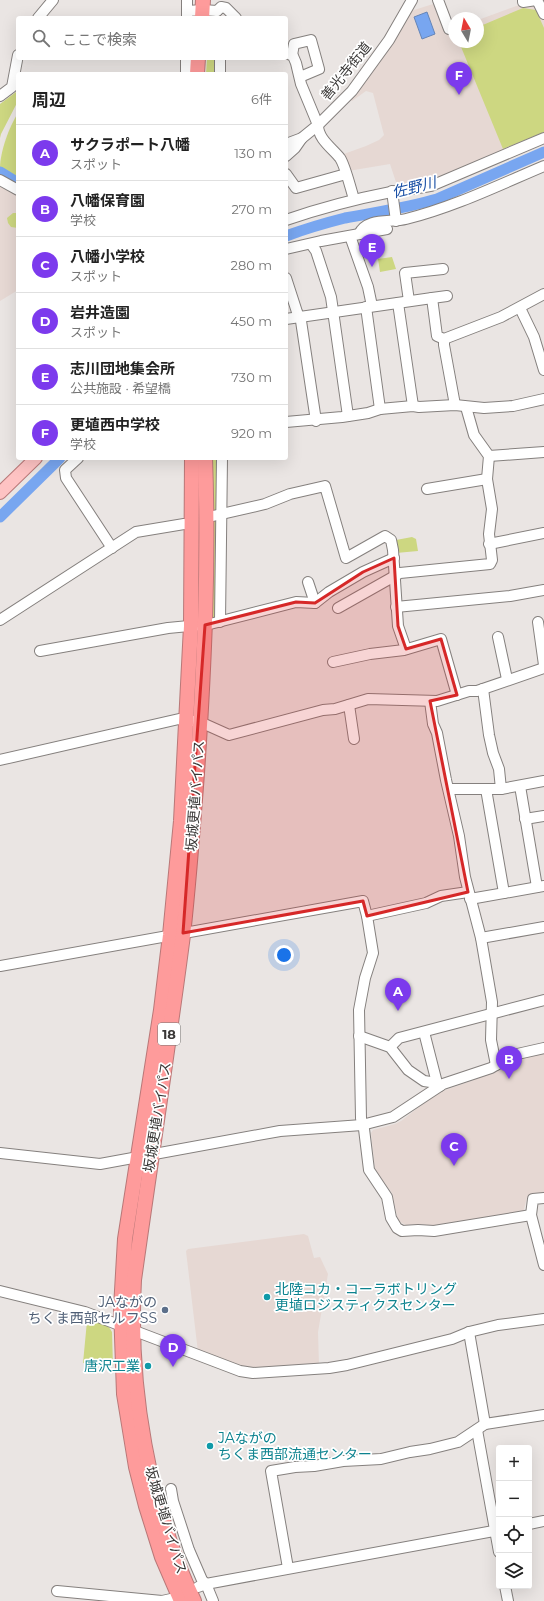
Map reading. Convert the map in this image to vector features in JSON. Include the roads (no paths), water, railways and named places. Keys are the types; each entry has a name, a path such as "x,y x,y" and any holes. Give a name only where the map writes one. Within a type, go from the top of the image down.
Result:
{"highway":[{"path":"197,72 198,60"},
{"path":"201,60 201,72"},
{"name":"坂城更埴バイパス","path":"192,460 198,625"},
{"name":"坂城更埴バイパス","path":"171,1600 162,1557 146,1506 136,1467 124,1394 127,1328 134,1280 145,1156 164,1076 176,934 191,849 198,625 207,512 205,460"},
{"name":"坂城更埴バイパス","path":"127,1328 150,1473 167,1532 194,1601"}],"main road":[{"path":"0,494 34,460"}],"street":[{"path":"40,16 53,0"},
{"path":"187,0 187,14 203,9 218,15"},
{"path":"216,0 218,15"},
{"name":"善光寺街道","path":"288,140 302,138 318,125 352,91 389,40 412,0"},
{"path":"438,0 448,26"},
{"path":"523,0 523,2 537,0 544,14"},
{"path":"218,15 221,7 226,8 234,16"},
{"path":"300,77 319,69 311,40 294,44 294,54 289,54 296,63 301,84 318,125 318,131 328,146 341,159 354,199"},
{"path":"0,96 12,87 17,60"},
{"path":"186,60 186,72"},
{"path":"220,60 220,72"},
{"path":"288,154 295,148 302,138"},
{"path":"288,219 316,209 354,199 392,192 417,190 431,186 544,138"},
{"path":"355,235 368,224 396,221 441,209 544,166"},
{"path":"288,177 296,188 346,174"},
{"path":"0,180 16,189"},
{"path":"392,192 396,221"},
{"path":"288,249 387,229"},
{"path":"355,235 368,287 380,409"},
{"path":"311,244 316,251 331,297 348,416"},
{"path":"409,301 405,274 443,269"},
{"path":"288,284 301,321 316,421"},
{"path":"432,298 437,336 444,339 501,317 544,294"},
{"path":"288,319 447,296"},
{"path":"398,303 413,406"},
{"path":"520,308 534,337 544,370"},
{"path":"444,339 450,385 455,405"},
{"path":"288,422 316,421 368,413 380,409 413,406 455,405 484,408 513,406 544,399"},
{"path":"338,608 400,573 490,564 492,560 490,544 492,509 487,479 489,456 474,434 466,407"},
{"path":"489,456 544,452"},
{"path":"76,460 65,470 66,478 112,548"},
{"path":"220,622 217,515 222,460"},
{"path":"427,489 487,479"},
{"path":"217,515 265,504 285,496 325,486 346,558 385,536 391,540 394,558 398,626 406,650"},
{"path":"0,620 136,532 184,524"},
{"path":"490,544 544,534"},
{"path":"40,650 168,628 220,622 296,602 315,604 329,592 394,558"},
{"path":"308,582 315,604"},
{"path":"396,607 510,596 544,590"},
{"path":"0,760 179,720 194,721 229,735 323,710 336,709 357,701 368,699 437,701 483,689 544,666 538,622"},
{"path":"498,638 507,679"},
{"path":"333,662 370,654 406,650 441,639 457,695"},
{"path":"483,689 493,753 499,769 501,789"},
{"path":"430,701 433,724 437,733 459,836 469,896 481,938 492,1002 490,1014 491,1040 496,1065"},
{"path":"349,705 354,739"},
{"path":"449,789 501,789 544,781"},
{"path":"367,916 426,903 441,896 469,896 504,893 541,887 525,819 520,786"},
{"path":"486,790 504,893"},
{"path":"525,819 544,816"},
{"path":"0,966 363,901 374,954 365,978 360,998 359,1010 362,1125 364,1129 369,1170 387,1197 391,1218 397,1228 402,1231 434,1231 531,1216"},
{"path":"481,938 544,927"},
{"path":"390,1047 399,1038 544,1000"},
{"path":"424,1032 439,1084"},
{"path":"359,1036 390,1047 408,1070 424,1081 439,1084"},
{"path":"0,1153 100,1164 280,1131 362,1125 394,1117 439,1084 496,1065 513,1055 544,1048"},
{"path":"544,1198 533,1199 531,1216 544,1265"},
{"path":"0,1291 85,1312 240,1371 253,1373 329,1368 347,1365 452,1339 469,1332 498,1325 544,1319"},
{"path":"469,1332 481,1427 496,1524"},
{"path":"288,1568 271,1471 343,1461 381,1459 430,1449 458,1442 481,1427 544,1415"},
{"path":"171,1489 173,1501 189,1550 202,1580 202,1585 213,1601"},
{"path":"532,1523 544,1521"},
{"path":"202,1585 288,1568 496,1531"},
{"path":"506,1589 508,1601"},
{"path":"57,1591 171,1600"}],"water":[{"path":"427,12 435,34 422,39 414,17"}],"waterway":[{"name":"佐野川","path":"288,235 345,218 437,199 544,152"},
{"path":"0,172 16,182"},
{"name":"佐野川","path":"0,517 58,460"}],"place":[{"name":"更埴西中学校","path":"459,95"},
{"name":"志川団地集会所","path":"372,267"},
{"name":"サクラポート八幡","path":"398,1011"},
{"name":"八幡保育園","path":"509,1079"},
{"name":"八幡小学校","path":"454,1166"},
{"name":"北陸コカ・コーラボトリング 更埴ロジスティクスセンター","path":"267,1297"},
{"name":"JAながの ちくま西部セルフSS","path":"165,1310"},
{"name":"唐沢工業","path":"148,1366"},
{"name":"岩井造園","path":"173,1367"},
{"name":"JAながの ちくま西部流通センター","path":"210,1446"}]}
